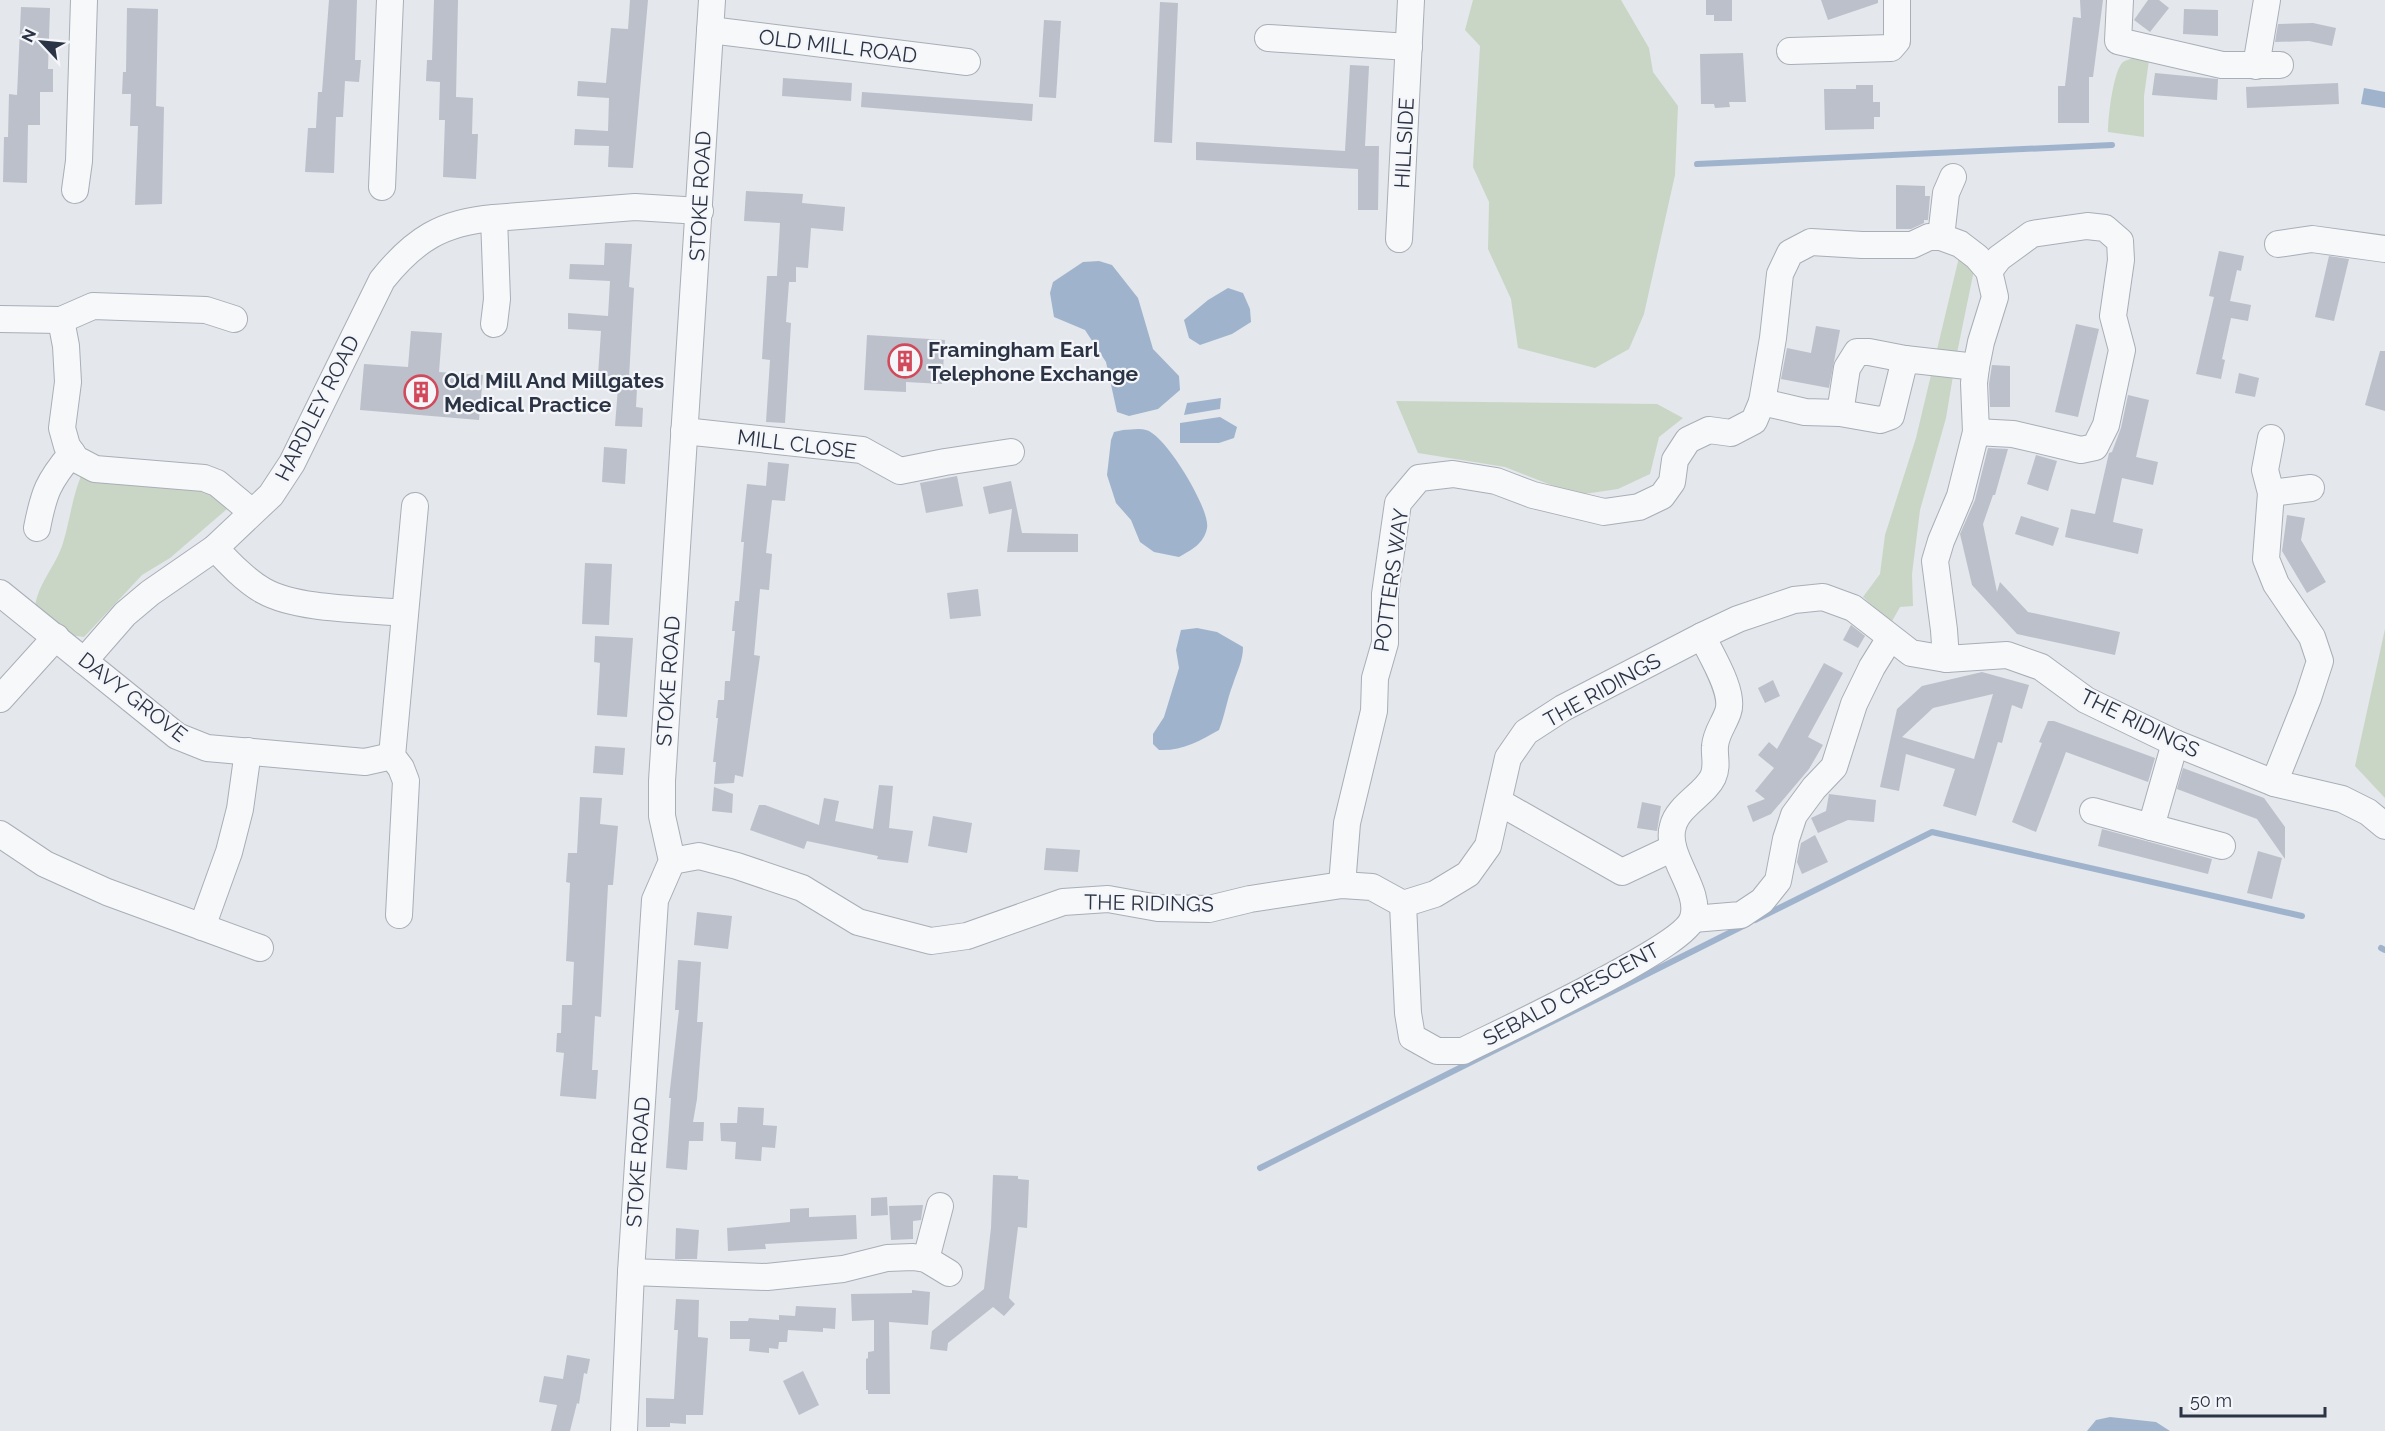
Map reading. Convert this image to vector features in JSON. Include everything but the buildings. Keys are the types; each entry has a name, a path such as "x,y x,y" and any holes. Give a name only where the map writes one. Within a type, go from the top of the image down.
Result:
{"street":[{"path":"75,190 84,0"},
{"path":"382,187 390,0"},
{"name":"STOKE ROAD","path":"624,1431 631,1272 655,900 672,861 662,816 662,781 712,0"},
{"name":"HILLSIDE","path":"1399,239 1410,0"},
{"path":"1790,51 1891,48 1898,41 1897,0"},
{"path":"2120,0 2118,41 2222,65 2268,65 2267,0"},
{"name":"OLD MILL ROAD","path":"710,30 967,62"},
{"path":"1268,38 1409,47"},
{"path":"1946,659 1935,561 1960,496 1976,432 1974,383 1976,367 1995,297 1989,271 1977,257 1960,244 1941,237 1946,193 1953,177"},
{"name":"HARDLEY ROAD","path":"84,661 125,614 150,593 215,548 271,495 292,463 382,280 400,257 423,238 447,227 494,218 635,207 700,211"},
{"path":"494,218 497,299 494,324"},
{"path":"1976,432 2013,434 2081,450 2095,447 2106,425 2122,350 2113,316 2121,260 2120,241 2105,228 2087,226 2032,234 1999,258 1989,271"},
{"name":"POTTERS WAY","path":"1342,885 1347,823 1372,721 1375,678 1385,643 1385,594 1398,503 1419,478 1453,474 1496,481 1533,495 1604,512 1639,507 1662,496 1672,482 1675,460 1688,440 1709,430 1731,433 1754,421 1762,402 1773,338 1780,274 1790,253 1811,242 1862,246 1912,245 1929,237 1941,237"},
{"path":"2278,244 2312,239 2385,249"},
{"path":"0,319 61,320 93,306 206,310 234,319"},
{"path":"61,320 66,346 68,382 62,428 67,446 76,459 95,469 204,478 217,483 252,512"},
{"path":"1840,413 1847,368 1857,352 1976,367"},
{"path":"1762,402 1805,412 1840,413 1880,420 1892,416 1905,359"},
{"name":"MILL CLOSE","path":"684,431 862,450 900,471 1011,452"},
{"path":"2271,438 2265,470 2271,493 2266,559 2276,584 2312,637 2320,661 2308,698 2274,783"},
{"path":"37,528 44,495 52,478 72,453"},
{"path":"2271,493 2311,489"},
{"path":"399,915 406,781 401,768 392,756 415,506"},
{"path":"215,548 264,591 281,598 327,606 405,613"},
{"name":"DAVY GROVE","path":"0,593 177,736 207,748 365,762 392,756"},
{"name":"THE RIDINGS","path":"672,861 699,856 737,866 802,888 858,922 931,941 967,936 1063,902 1108,899 1158,908 1209,909 1251,899 1342,885 1372,887 1404,904 1435,894 1468,874 1488,846 1508,758 1526,732 1563,708 1738,619 1794,600 1823,597 1853,608 1911,653 1946,659 2007,655 2041,667 2086,700 2175,743 2274,783 2342,799 2367,812 2385,826"},
{"path":"1702,636 1729,694 1729,711 1718,732 1714,748 1717,761 1713,778 1688,803 1673,826 1673,848 1694,904 1693,920 1741,915 1762,901 1779,881 1786,839 1794,815 1814,788 1834,767 1854,704 1872,667 1890,638"},
{"path":"0,699 56,637"},
{"path":"2151,827 2175,743"},
{"path":"202,927 229,852 240,809 248,751"},
{"path":"1499,802 1622,872 1673,848"},
{"path":"2093,811 2222,846"},
{"path":"0,834 45,864 107,892 260,948"},
{"name":"SEBALD CRESCENT","path":"1404,904 1408,1013 1412,1037 1437,1051 1463,1051 1640,962 1677,935 1693,920"},
{"path":"926,1259 940,1206"},
{"path":"631,1272 767,1277 843,1269 887,1258 913,1257 926,1259 949,1273"}],"green space":[{"path":"1473,0 1621,0 1649,48 1653,72 1678,106 1675,175 1644,314 1629,349 1595,368 1518,348 1511,299 1488,249 1489,202 1473,167 1480,46 1465,30"},
{"path":"2132,58 2149,60 2144,96 2144,137 2108,132 2116,75 2123,62"},
{"path":"1960,253 1975,265 1946,418 1920,510 1912,574 1913,606 1900,607 1891,623 1863,597 1880,574 1885,535 1916,438"},
{"path":"1396,401 1657,404 1683,418 1659,437 1650,474 1618,489 1577,495 1505,467 1418,453"},
{"path":"81,476 180,482 227,499 227,509 170,558 142,575 84,637 70,635 35,607 43,582 63,543"},
{"path":"2385,629 2385,798 2355,766"}],"water":[{"path":"2364,88 2385,92 2385,108 2361,104"},
{"path":"1099,261 1112,265 1138,298 1153,349 1179,376 1180,390 1158,409 1129,416 1117,412 1106,362 1085,330 1054,317 1050,293 1053,282 1083,262"},
{"path":"1228,288 1243,293 1250,309 1251,322 1232,334 1200,345 1189,338 1184,320 1208,300"},
{"path":"1221,398 1220,409 1184,415 1187,403"},
{"path":"1220,417 1237,427 1234,438 1219,443 1180,443 1180,423"},
{"path":"1146,430 1164,444 1185,474 1202,506 1207,528 1205,534 1196,546 1179,557 1154,552 1140,542 1131,520 1116,503 1107,475 1111,440 1114,432"},
{"path":"1197,628 1217,632 1243,647 1241,661 1223,719 1219,730 1198,741 1183,747 1159,750 1153,744 1153,734 1164,717 1179,668 1176,650 1181,630"},
{"path":"2110,1417 2156,1422 2170,1431 2087,1431 2096,1420"}],"waterway":[{"path":"1697,164 2112,145"},
{"path":"1755,920 1932,832 2302,916"},
{"path":"1260,1168 1745,925"},
{"path":"2381,948 2385,950"}],"place":[{"name":"Framingham Earl Telephone Exchange","path":"905,361"},
{"name":"Old Mill And Millgates Medical Practice","path":"421,392"}]}
